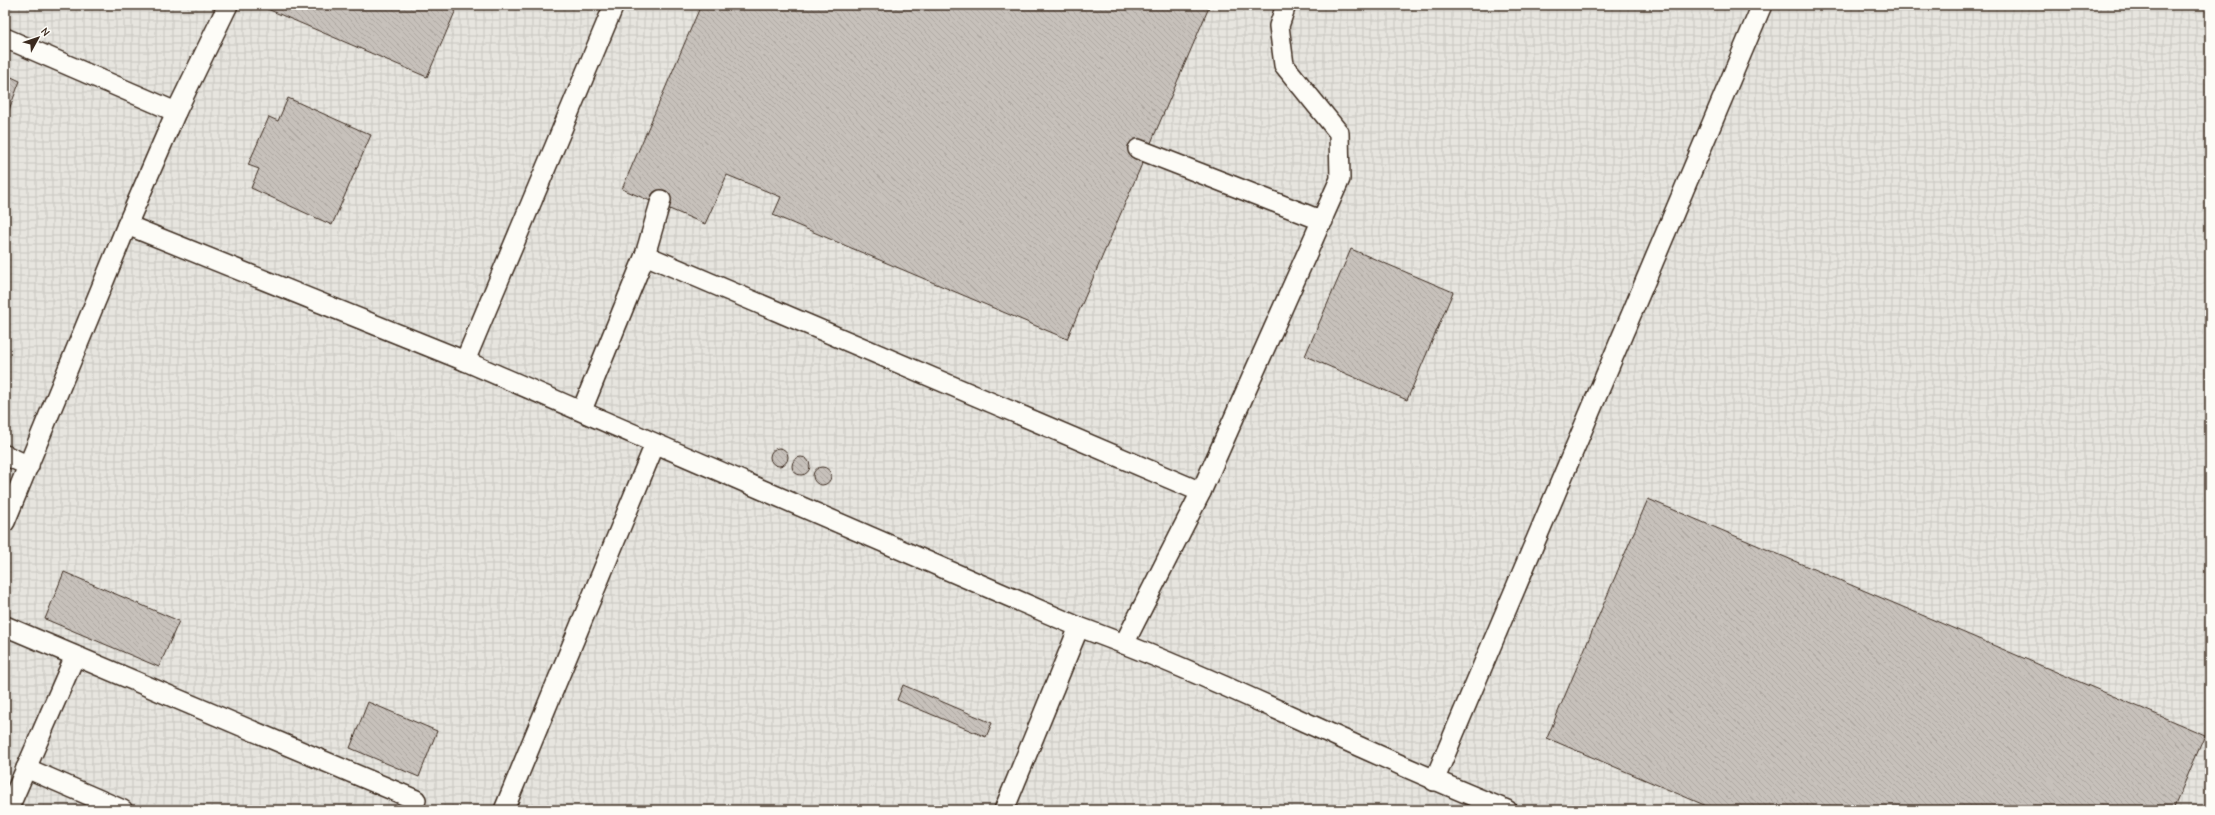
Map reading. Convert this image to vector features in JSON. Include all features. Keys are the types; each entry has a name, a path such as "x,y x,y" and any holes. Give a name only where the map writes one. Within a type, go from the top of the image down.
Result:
{"lane":[{"path":"5,522 127,225 176,112 228,5"},
{"path":"464,361 614,5"},
{"path":"1124,644 1201,492 1323,221 1340,179 1339,134 1284,66 1279,26 1286,5"},
{"path":"1434,781 1762,5"},
{"path":"5,38 176,112"},
{"path":"1138,149 1323,221"},
{"path":"582,410 645,254 661,200"},
{"path":"127,225 582,410 655,444 1079,627 1124,644 1256,699 1434,781 1507,810"},
{"path":"645,254 1201,492"},
{"path":"504,810 655,444"},
{"path":"5,455 29,466"},
{"path":"5,626 416,800"},
{"path":"1004,810 1079,627"},
{"path":"8,810 75,656"},
{"path":"26,768 123,810"}],"shaded area":[{"path":"5,5 2210,5 2210,810 5,810"}],"building":[{"path":"258,5 458,5 427,77"},
{"path":"701,5 1210,5 1067,339 773,215 781,197 727,175 705,224 622,189"},
{"path":"5,74 20,81 5,120"},
{"path":"288,98 371,135 332,225 251,188 259,169 248,165 269,117 278,121"},
{"path":"1351,249 1453,292 1407,400 1305,356"},
{"path":"779,448 785,451 788,457 785,463 779,466 773,463 770,457 773,451"},
{"path":"801,457 807,460 810,466 807,472 801,475 795,472 792,466 795,460"},
{"path":"822,467 828,470 831,476 828,482 822,485 816,482 813,476 816,470"},
{"path":"1648,499 2205,735 2173,810 1716,810 1547,738"},
{"path":"64,572 179,621 159,667 45,619"},
{"path":"903,685 992,723 986,737 897,700"},
{"path":"368,702 437,731 419,777 350,748"}]}
